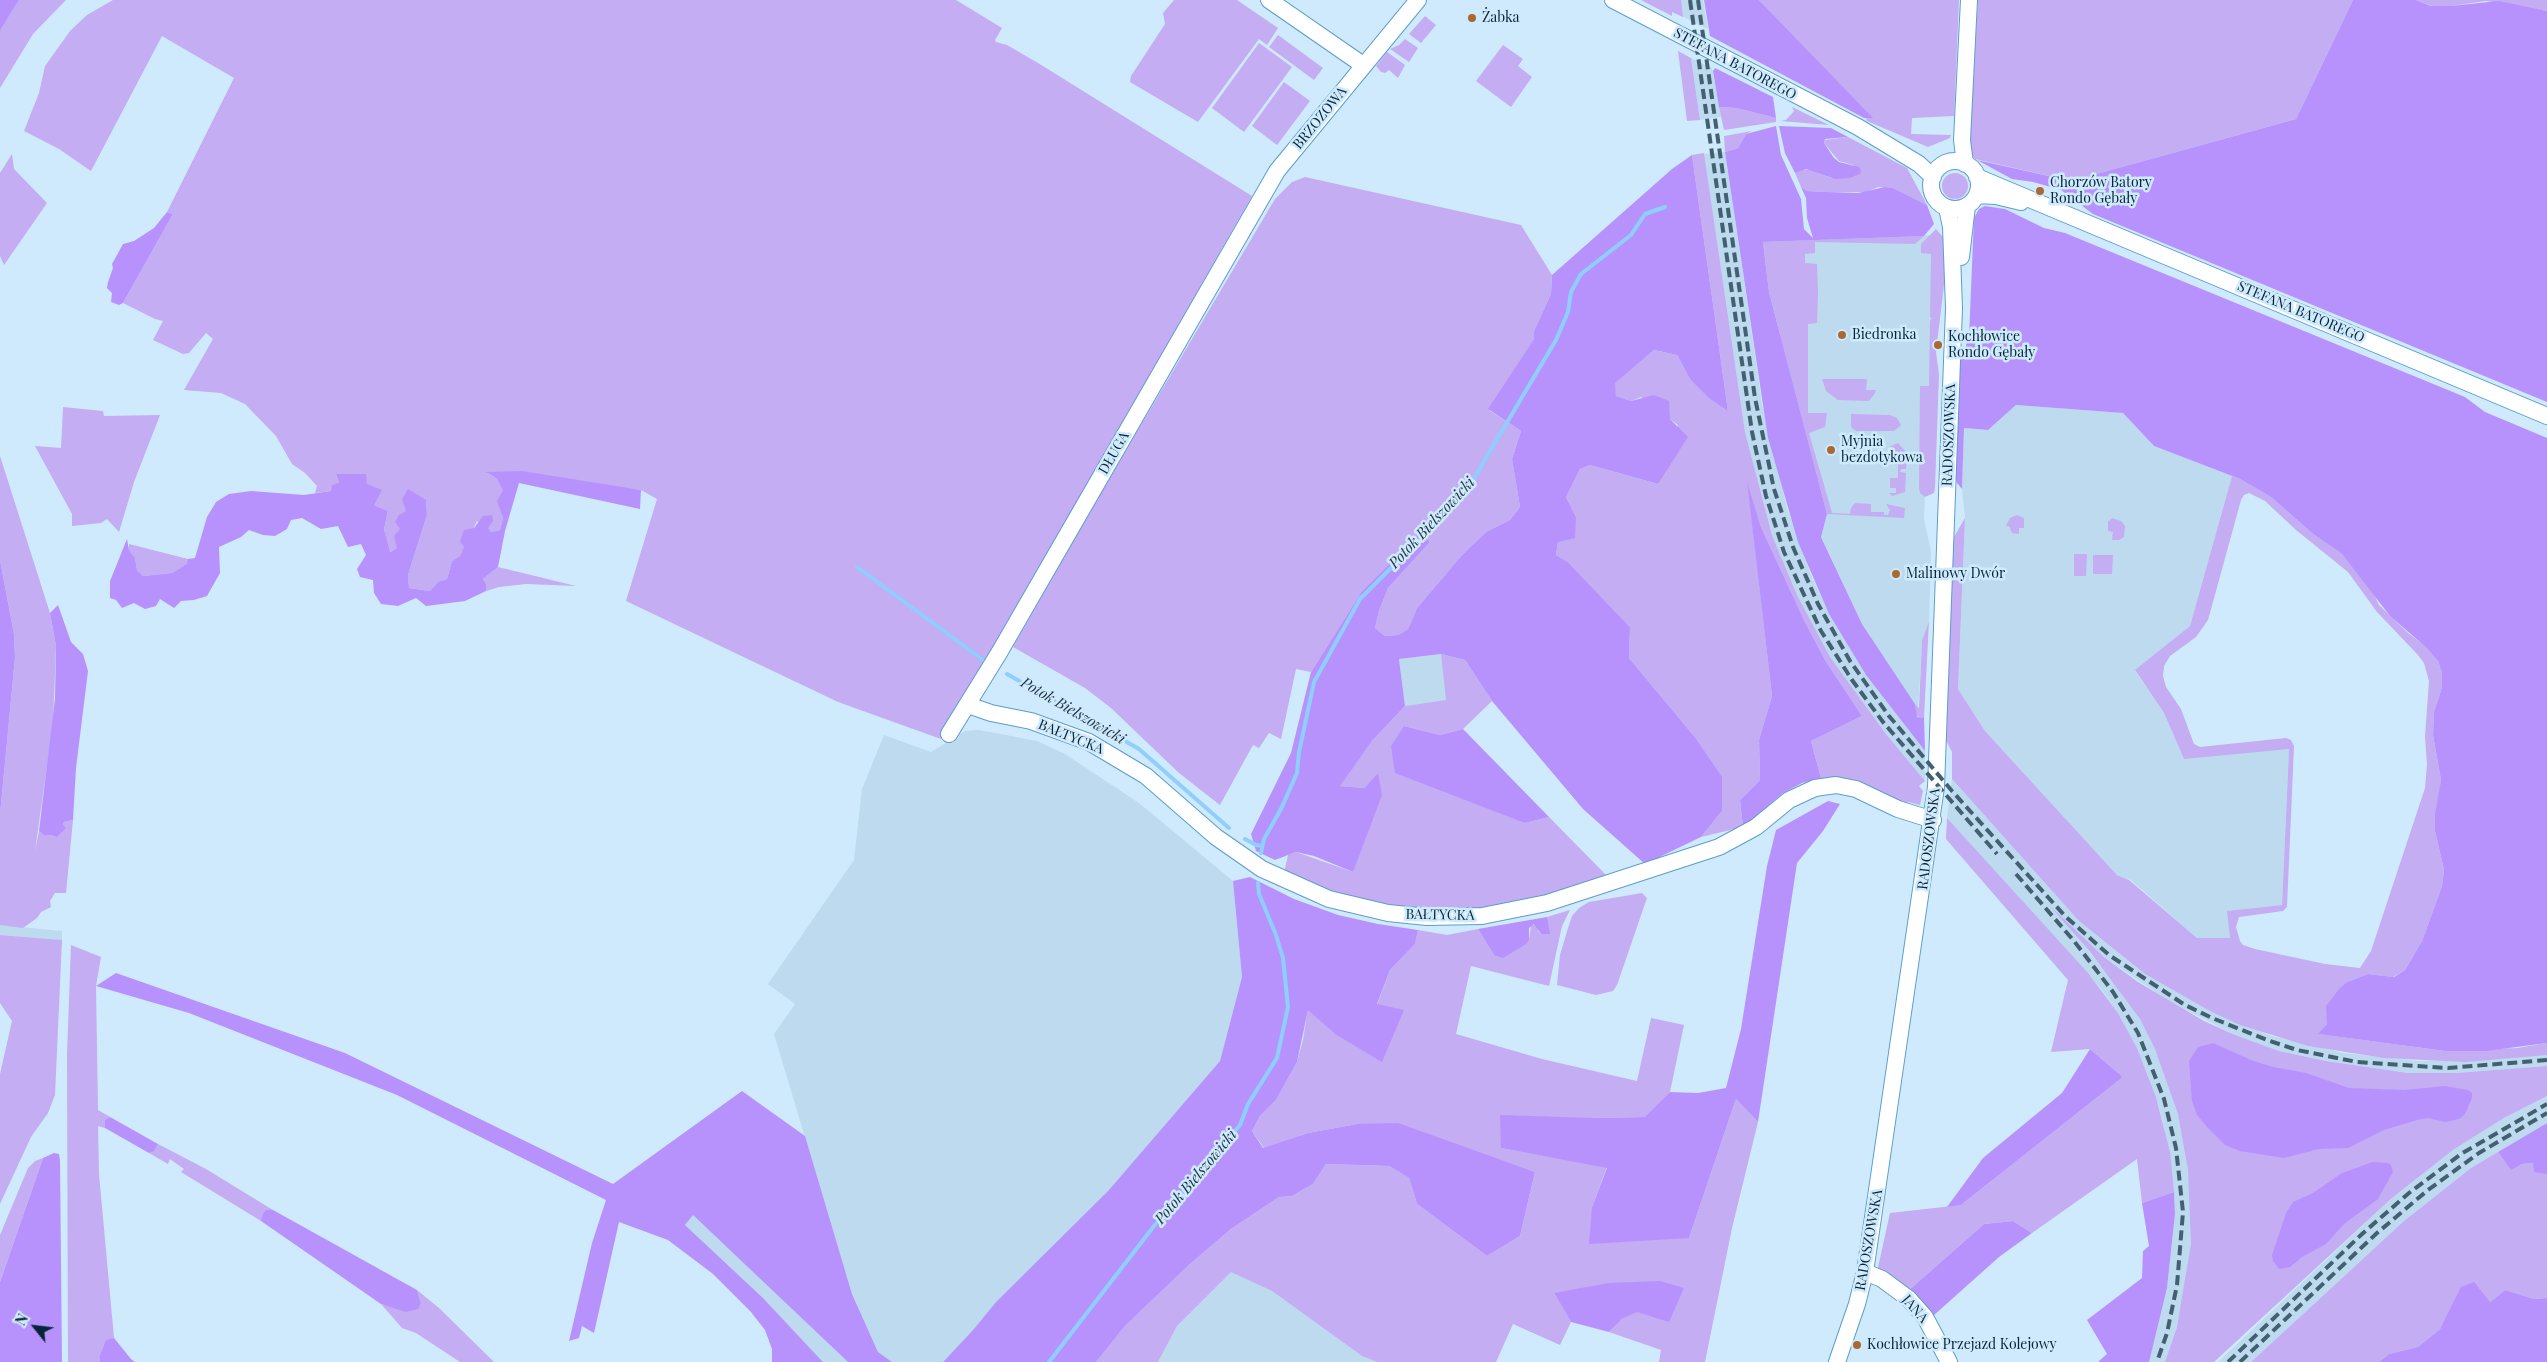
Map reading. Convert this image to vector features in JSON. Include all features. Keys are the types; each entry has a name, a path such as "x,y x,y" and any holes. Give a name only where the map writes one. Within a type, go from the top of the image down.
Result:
{"street":[{"path":"1269,0 1363,65"},
{"name":"BRZOZOWA","path":"1277,172 1418,0"},
{"name":"STEFANA BATOREGO","path":"1613,0 1858,127 1919,164 1933,177"},
{"path":"1954,163 1977,177 1972,200 1956,209 1947,208 1938,203 1932,192 1933,177 1954,163 1962,140 1969,0"},
{"name":"STEFANA BATOREGO","path":"1858,127 1954,163"},
{"name":"DŁUGA","path":"949,734 968,705 1277,172"},
{"name":"STEFANA BATOREGO","path":"1977,177 2024,195 2054,210 2547,416"},
{"name":"STEFANA BATOREGO","path":"1972,200 1996,196 2054,210"},
{"name":"RADOSZOWSKA","path":"1954,308 1972,200"},
{"name":"RADOSZOWSKA","path":"1838,1362 1857,1304 1865,1272 1933,820 1938,739 1954,308 1951,227 1947,208"},
{"name":"BAŁTYCKA","path":"968,705 991,713 1031,721 1089,742 1146,776 1216,837 1262,868 1329,899 1388,913 1426,917 1482,916 1521,910 1553,901 1732,842 1756,828 1789,800 1815,788 1836,786 1856,789 1898,810 1933,820"},
{"name":"JANA","path":"1865,1272 1882,1279 1909,1299 1925,1317 1949,1362"}],"shaded area":[{"path":"0,0 19,0 0,31"},
{"path":"19,0 66,0 33,34 0,88 0,31"},
{"path":"113,0 956,0 1002,28 995,40 996,42 1007,45 1038,63 1252,196 941,739 838,702 626,601 657,499 641,490 487,473 497,479 504,490 498,501 503,518 500,530 491,532 477,521 460,556 452,561 447,579 438,582 430,591 409,588 408,575 427,515 426,500 406,511 400,529 397,548 389,552 384,529 388,511 374,505 336,475 339,483 331,491 315,493 317,486 305,473 292,464 276,436 245,404 221,393 184,390 213,339 206,333 189,353 183,354 153,340 163,321 123,303 173,214 167,212 234,78 162,36 91,171 59,149 24,131 39,93 45,66 70,31 87,15"},
{"path":"1174,0 1237,0 1278,28 1267,45 1259,39 1198,122 1130,82 1131,76 1165,24 1163,13"},
{"path":"1641,0 1681,0 1683,17 1672,12 1672,16"},
{"path":"1670,0 1703,0 1708,29 1671,11"},
{"path":"1704,0 1759,0 1873,118 1864,118 1710,36"},
{"path":"1759,0 1959,0 1954,116 1912,118 1911,134 1951,135 1950,138 1928,147 1867,121 1866,118 1872,118"},
{"path":"1978,0 2353,0 2296,119 2071,181 1975,159 1969,152"},
{"path":"2353,0 2416,0 2431,6 2499,1 2547,11 2547,402 2093,214 2061,190 2033,182 2012,179 1977,160 2071,181 2296,119"},
{"path":"2416,0 2547,0 2547,11 2486,1 2450,6 2432,6"},
{"path":"1425,16 1436,25 1421,43 1409,34"},
{"path":"1278,35 1323,68 1314,80 1269,47"},
{"path":"1405,39 1418,48 1409,62 1390,49 1399,45"},
{"path":"1259,43 1292,67 1244,132 1212,108"},
{"path":"1503,45 1523,59 1518,66 1532,77 1511,107 1476,81"},
{"path":"1678,51 1691,58 1700,120 1687,121"},
{"path":"1387,52 1405,65 1398,78 1389,70 1385,73 1381,72 1376,66"},
{"path":"1691,58 1712,68 1721,117 1700,120"},
{"path":"1715,68 1773,97 1776,118 1736,108 1719,107 1713,71"},
{"path":"1284,82 1310,101 1277,145 1252,126"},
{"path":"1719,107 1736,108 1776,118 1776,122 1724,130"},
{"path":"1792,107 1829,125 1780,121 1786,120 1794,111"},
{"path":"1776,126 1781,155 1801,199 1804,229 1813,238 1807,218 1806,198 1801,187 1807,191 1858,193 1885,187 1893,188 1927,205 1934,224 1924,236 1763,242 1769,292 1827,514 1821,537 1862,624 1915,704 1917,717 1924,718 1925,751 1866,675 1829,614 1798,542 1768,438 1725,152 1738,148 1746,134"},
{"path":"1779,126 1831,128 1848,137 1825,139 1824,143 1834,158 1839,162 1859,167 1860,174 1850,178 1835,179 1806,169 1795,173 1785,153"},
{"path":"1752,131 1746,134 1738,148 1725,152 1724,136"},
{"path":"1848,137 1907,168 1927,205 1893,188 1878,187 1866,192 1828,192 1807,191 1801,187 1795,173 1801,169 1810,170 1831,178 1856,176 1853,165 1839,161 1824,143 1825,140"},
{"path":"1725,152 1762,404 1787,508 1811,575 1829,614 1866,675 1925,751 1925,781 1886,734 1829,656 1797,595 1772,535 1745,432 1704,154"},
{"path":"1704,153 1745,432 1772,535 1797,595 1830,657 1886,734 1925,781 1919,786 1923,791 1920,805 1908,802 1906,806 1857,780 1821,778 1811,741 1862,716 1825,660 1804,620 1761,527 1748,487 1772,696 1759,740 1760,780 1740,800 1743,827 1701,837 1722,811 1694,736 1629,658 1630,627 1568,562 1556,555 1558,542 1576,517 1566,497 1580,469 1590,465 1658,484 1678,425 1641,397 1631,401 1616,396 1614,383 1654,350 1677,355 1690,379 1728,411 1692,155"},
{"path":"12,154 14,169 47,203 4,265 0,256 0,173"},
{"path":"1692,155 1728,411 1709,398 1690,379 1677,355 1654,350 1615,383 1616,396 1631,401 1654,395 1669,401 1670,419 1688,437 1658,484 1590,465 1580,469 1566,497 1576,517 1575,538 1558,542 1556,555 1568,562 1630,627 1629,658 1694,736 1722,777 1722,811 1701,837 1645,864 1583,809 1492,701 1465,660 1441,654 1399,659 1405,706 1372,741 1340,786 1364,788 1378,773 1382,795 1353,872 1314,856 1296,852 1275,860 1256,851 1251,834 1291,753 1311,672 1362,591 1421,533 1430,542 1388,588 1379,611 1375,628 1385,636 1398,635 1408,629 1417,608 1462,555 1486,532 1510,520 1520,507 1512,459 1521,431 1488,409 1534,339 1534,331 1551,294 1552,275 1672,169"},
{"path":"1955,173 1964,177 1968,186 1964,195 1955,199 1946,195 1942,186 1946,177"},
{"path":"1305,177 1521,225 1552,275 1551,294 1534,331 1534,339 1489,410 1521,431 1512,459 1520,507 1510,520 1486,532 1462,555 1417,608 1408,629 1398,635 1385,636 1375,628 1379,611 1388,588 1430,542 1421,534 1362,591 1311,672 1296,669 1281,739 1269,733 1259,748 1253,745 1220,805 1179,773 1111,708 1085,688 1013,647 1100,494 1275,199 1292,182"},
{"path":"1985,206 2005,209 2044,228 2065,233 2465,397 2485,412 2547,438 2547,1043 2486,1051 2445,1051 2318,1034 2327,1024 2326,1006 2347,982 2368,974 2394,977 2405,970 2422,941 2442,886 2444,870 2435,831 2435,814 2441,780 2433,735 2434,712 2442,687 2442,673 2438,661 2428,649 2390,616 2342,554 2313,534 2271,497 2240,479 2154,446 2123,413 2016,405 1988,430 1964,428 1962,489 1957,483 1955,476 1960,362 1969,337 1974,218 1979,209"},
{"path":"167,212 173,214 123,303 119,305 111,302 112,293 107,288 108,282 113,268 112,264 123,244 134,241 154,228"},
{"path":"1936,229 1943,237 1946,268 1936,352 1939,374 1935,488 1934,493 1925,497 1920,493 1919,489 1920,386 1929,386 1930,321 1932,318 1930,317 1931,254 1921,253 1921,244"},
{"path":"1935,235 1924,519 1931,551 1929,621 1922,644 1918,709 1862,624 1821,536 1827,514 1783,350 1763,242"},
{"path":"1924,236 1915,244 1815,242 1815,253 1805,254 1805,263 1817,264 1818,293 1817,323 1808,324 1808,413 1827,413 1825,427 1809,433 1832,513 1850,514 1851,508 1855,503 1871,504 1871,512 1884,512 1884,515 1888,515 1890,510 1886,504 1905,508 1904,518 1827,514 1769,292 1763,242"},
{"path":"1822,379 1867,379 1866,390 1876,390 1869,401 1838,400 1826,391"},
{"path":"2016,405 2123,413 2154,446 2232,476 2190,626 2135,671 2164,713 2184,759 2230,752 2289,749 2282,905 2228,911 2230,939 2197,938 2131,880 2117,875 1985,731 1958,689 1965,518 1962,489 1964,428 1988,430"},
{"path":"63,407 103,411 104,416 160,415 134,482 119,532 107,519 101,523 72,526 72,514 35,446 61,448"},
{"path":"1851,414 1890,415 1897,418 1901,425 1894,431 1856,431 1851,427"},
{"path":"1898,443 1907,453 1906,469 1901,469 1900,472 1906,473 1905,492 1892,496 1889,493 1896,493 1896,488 1890,488 1890,478 1898,478 1898,465 1891,464 1892,447 1889,447"},
{"path":"0,456 50,613 56,646 53,724 35,851 39,831 45,836 57,837 65,828 64,822 73,820 66,893 55,893 50,901 51,907 41,912 37,918 23,928 0,925 0,815 15,658 14,634 0,560"},
{"path":"522,471 641,490 640,509 519,483 505,531 498,567 483,579 486,584 486,591 465,601 426,606 416,598 398,606 381,604 374,593 373,580 360,577 357,569 366,555 361,544 348,547 338,526 321,529 302,518 291,520 287,529 275,536 263,535 249,530 241,537 219,547 220,573 207,596 181,601 174,608 160,599 156,606 145,609 134,603 122,608 116,600 110,598 110,581 127,539 129,550 135,558 137,570 143,576 172,573 187,564 188,559 195,558 207,517 216,502 229,494 251,491 304,495 331,491 332,485 339,483 336,474 366,474 367,484 382,490 374,505 388,511 384,529 390,552 397,548 394,536 400,529 395,522 399,515 406,511 402,499 408,489 426,500 427,515 408,575 409,588 430,591 438,582 447,579 452,561 460,556 464,547 460,541 464,530 474,528 483,516 492,515 493,521 488,528 491,532 500,530 503,518 497,501 503,490 497,479 486,472"},
{"path":"2232,476 2271,497 2313,534 2342,554 2373,592 2379,605 2408,633 2429,649 2438,661 2442,673 2442,687 2434,712 2433,735 2441,780 2435,831 2444,870 2442,886 2422,941 2405,970 2393,977 2368,974 2347,982 2327,1006 2327,1024 2319,1034 2445,1051 2517,1048 2547,1043 2547,1055 2466,1062 2384,1058 2308,1046 2240,1025 2208,1010 2145,974 2079,921 1952,779 1952,752 1944,736 1954,537 1965,518 1958,689 1985,731 2117,875 2129,880 2197,938 2230,938 2227,911 2282,905 2289,749 2184,759 2164,713 2135,670 2190,626","holes":["2249,493 2265,501 2296,530 2348,572 2377,612 2424,663 2429,681 2425,736 2427,765 2425,788 2371,951 2360,968 2325,964 2255,949 2243,945 2240,941 2236,927 2239,917 2283,911 2287,907 2294,746 2291,740 2286,738 2200,747 2194,744 2181,709 2166,687 2163,676 2164,666 2170,656 2196,637 2208,620 2241,500 2244,495"]},
{"path":"1747,482 1761,527 1804,620 1825,660 1862,716 1811,741 1821,778 1802,783 1783,793 1743,827 1740,800 1760,780 1759,740 1772,696"},
{"path":"2017,515 2024,518 2024,528 2019,528 2019,534 2012,533 2009,526 2006,526 2010,518"},
{"path":"2112,518 2121,521 2125,526 2124,537 2119,540 2112,540 2113,532 2108,531 2108,522"},
{"path":"129,544 188,559 188,564 172,573 143,576 137,570 135,558 129,550"},
{"path":"2074,554 2087,554 2086,576 2074,576"},
{"path":"2093,555 2113,555 2112,574 2093,574"},
{"path":"0,560 14,634 15,658 0,815"},
{"path":"498,567 576,586 526,584 499,587 486,591 486,584 483,579"},
{"path":"58,605 71,642 83,654 88,671 76,768 73,820 64,822 63,825 66,828 57,837 45,836 39,831 55,699 56,646 50,613"},
{"path":"1929,621 1924,718 1921,719 1916,715 1915,704 1919,708 1922,641"},
{"path":"1441,654 1447,700 1405,706 1399,659"},
{"path":"1441,654 1465,660 1492,701 1463,729 1440,735 1404,726 1525,823 1549,817 1608,877 1503,907 1459,911 1395,907 1323,890 1284,873 1288,855 1296,852 1353,872 1378,773 1364,788 1339,786 1372,741 1405,706 1446,700"},
{"path":"1404,726 1440,735 1463,729 1549,817 1525,823 1395,773 1391,746"},
{"path":"979,730 1037,741 1065,754 1139,803 1233,881 1242,977 1220,1061 1108,1191 996,1302 943,1362 892,1362 878,1352 852,1294 774,1034 795,1004 768,984 854,860 862,789 884,735 931,752 965,731"},
{"path":"1952,779 2079,921 2145,974 2208,1010 2272,1036 2343,1053 2418,1061 2547,1055 2547,1066 2456,1073 2408,1073 2326,1061 2279,1051 2235,1035 2169,1001 2104,957 2063,920 2123,993 2140,1019 2167,1079 2179,1116 2186,1151 2191,1207 2191,1244 2185,1287 2177,1327 2165,1362 2148,1362 2167,1288 2175,1214 2174,1192 2163,1122 2156,1097 2137,1048 2118,1013 2102,990 1947,818"},
{"path":"1828,801 1840,804 1823,831 1797,863 1758,1122 1736,1099 1689,1238 1589,1244 1592,1207 1607,1168 1501,1148 1500,1115 1592,1118 1645,1117 1670,1092 1698,1093 1726,1088 1741,1029 1767,866 1776,830"},
{"path":"1947,818 2088,973 2118,1013 2137,1048 2156,1097 2170,1152 2174,1192 2142,1203 2137,1159 2032,1233 2013,1221 1984,1224 1909,1290 1877,1272 1890,1213 1961,1205 2123,1077 2090,1049 2051,1052 2068,980 1946,839"},
{"path":"1250,877 1294,899 1338,915 1418,930 1415,944 1390,970 1377,1004 1404,1010 1382,1062 1335,1034 1308,1010 1297,1062 1276,1100 1260,1116 1252,1131 1263,1148 1308,1133 1357,1124 1398,1123 1535,1172 1520,1236 1487,1256 1417,1204 1409,1178 1389,1166 1326,1164 1313,1184 1292,1196 1279,1197 1231,1229 1190,1264 1125,1326 1096,1362 943,1362 996,1302 1108,1191 1220,1061 1242,977 1233,881"},
{"path":"1642,893 1647,898 1617,985 1613,991 1596,995 1557,985 1560,955 1572,916 1579,908 1589,902"},
{"path":"2050,906 2104,957 2138,982 2204,1021 2235,1035 2279,1051 2326,1061 2408,1073 2456,1073 2547,1066 2547,1096 2504,1118 2453,1150 2392,1198 2214,1362 2165,1362 2177,1327 2191,1244 2188,1170 2178,1114 2155,1049 2140,1019 2091,953"},
{"path":"1570,910 1562,926 1549,986 1471,966 1456,1034 1542,1059 1637,1081 1651,1018 1684,1025 1670,1092 1646,1117 1592,1118 1501,1148 1607,1167 1592,1207 1689,1238 1736,1099 1758,1122 1732,1228 1705,1362 1659,1362 1661,1350 1609,1332 1622,1319 1684,1288 1554,1293 1571,1322 1560,1345 1513,1324 1496,1362 1377,1362 1362,1356 1272,1291 1231,1272 1177,1326 1158,1362 1096,1362 1125,1326 1190,1264 1231,1229 1279,1197 1292,1196 1313,1184 1326,1164 1389,1166 1409,1178 1417,1204 1487,1256 1520,1236 1535,1172 1488,1156 1357,1124 1308,1133 1264,1148 1252,1131 1260,1116 1276,1100 1297,1062 1308,1009 1335,1034 1403,1010 1377,1005 1390,970 1415,944 1418,930 1447,935 1478,929 1494,955 1529,940 1531,926 1535,924 1538,926 1538,931 1541,934 1547,917"},
{"path":"1547,917 1550,934 1541,934 1534,924 1529,928 1529,940 1526,944 1503,958 1494,955 1478,929"},
{"path":"0,925 62,931 62,940 0,935"},
{"path":"0,935 62,940 55,1095 48,1113 31,1137 0,1204 0,1074 12,1021 0,1003"},
{"path":"71,945 101,957 96,986 98,1110 110,1117 105,1120 105,1128 98,1126 99,1174 114,1338 106,1341 99,1357 100,1362 68,1362 67,1055"},
{"path":"116,973 345,1053 613,1184 742,1091 805,1136 852,1294 878,1352 892,1362 848,1362 693,1215 685,1225 763,1298 823,1362 772,1362 772,1349 765,1330 751,1312 713,1274 668,1240 619,1222 594,1333 582,1326 579,1338 569,1341 592,1243 606,1200 397,1095 189,1013 96,986"},
{"path":"2213,1043 2251,1060 2273,1067 2306,1073 2349,1088 2405,1090 2444,1086 2468,1090 2472,1093 2472,1098 2465,1114 2459,1119 2445,1122 2428,1118 2417,1120 2384,1130 2348,1148 2319,1149 2284,1158 2240,1151 2225,1145 2207,1127 2197,1115 2192,1101 2189,1061 2198,1047"},
{"path":"2090,1049 2123,1077 1961,1205 1947,1207 1983,1158 2062,1093"},
{"path":"2547,1096 2547,1123 2471,1168 2404,1221 2251,1362 2218,1362 2392,1198 2453,1150 2504,1118"},
{"path":"110,1117 158,1144 154,1151 149,1153 105,1128 105,1120"},
{"path":"2547,1123 2547,1174 2534,1172 2533,1163 2522,1164 2511,1170 2498,1152"},
{"path":"158,1144 206,1169 273,1210 266,1210 261,1221 181,1172 184,1169 170,1159 168,1164 149,1153"},
{"path":"2498,1152 2511,1169 2522,1164 2533,1163 2547,1174 2547,1298 2534,1299 2505,1290 2490,1302 2451,1311 2440,1329 2418,1347 2389,1354 2379,1362 2251,1362 2404,1221 2471,1168"},
{"path":"54,1153 59,1154 60,1161 62,1362 0,1362 0,1282 43,1158"},
{"path":"43,1158 0,1282 0,1235 28,1168 35,1161"},
{"path":"2373,1162 2388,1163 2391,1165 2393,1172 2378,1199 2344,1224 2326,1244 2302,1257 2290,1267 2279,1269 2273,1261 2272,1255 2286,1213 2293,1202 2313,1193 2342,1173"},
{"path":"2174,1192 2175,1214 2167,1288 2149,1362 2098,1362 2107,1354 2087,1320 2142,1278 2143,1251 2149,1246 2142,1203"},
{"path":"266,1210 273,1210 417,1290 421,1303 418,1309 406,1312 381,1304 261,1221"},
{"path":"693,1215 848,1362 823,1362 763,1298 685,1225"},
{"path":"2013,1221 2032,1233 1999,1257 1933,1316 1909,1290 1984,1224"},
{"path":"1231,1271 1272,1291 1362,1356 1377,1362 1158,1362 1177,1326"},
{"path":"1660,1281 1684,1288 1669,1322 1637,1312 1622,1319 1609,1332 1571,1322 1554,1293 1609,1283"},
{"path":"2474,1282 2490,1302 2505,1290 2534,1299 2547,1298 2547,1362 2379,1362 2389,1354 2418,1347 2440,1329 2461,1287"},
{"path":"417,1290 439,1308 494,1362 460,1362 416,1333 402,1328 381,1304 392,1307 421,1303"},
{"path":"114,1338 135,1362 100,1362 99,1357 106,1340"}],"waterway":[{"name":"Potok Bielszowicki","path":"1261,853 1264,839 1281,809 1297,773 1299,752 1314,682 1360,599 1448,511 1471,483 1556,340 1568,312 1571,292 1581,274 1631,235 1645,214 1665,207"},
{"name":"Potok Bielszowicki","path":"857,567 983,660"},
{"name":"Potok Bielszowicki","path":"1007,674 1139,749 1229,828"},
{"name":"Potok Bielszowicki","path":"1245,839 1262,846"},
{"name":"Potok Bielszowicki","path":"1049,1362 1154,1226 1240,1125 1248,1104 1277,1058 1288,1007 1283,958 1276,935 1259,894 1258,883"}],"railway":[{"path":"1690,0 1752,432 1766,496 1784,552 1821,631 1852,680 1883,722 1997,854"},
{"path":"1698,0 1755,398 1774,489 1793,547 1818,604 1850,661 1889,716 1952,791 2065,916 2109,955 2185,1005 2212,1018 2297,1050 2357,1062 2448,1068 2547,1060"},
{"path":"2016,874 2074,941 2113,992 2138,1033 2164,1099 2176,1148 2183,1212 2177,1285 2167,1333 2157,1362"},
{"path":"2228,1362 2362,1234 2409,1193 2461,1154 2547,1104"},
{"path":"2240,1362 2377,1233 2428,1190 2479,1153 2547,1113"}],"place":[{"name":"Żabka","path":"1472,18"},
{"name":"Chorzów Batory Rondo Gębały","path":"2040,191"},
{"name":"Biedronka","path":"1842,335"},
{"name":"Kochłowice Rondo Gębały","path":"1938,345"},
{"name":"Myjnia bezdotykowa","path":"1831,450"},
{"name":"Malinowy Dwór","path":"1896,574"},
{"name":"Kochłowice Przejazd Kolejowy","path":"1857,1345"}]}
